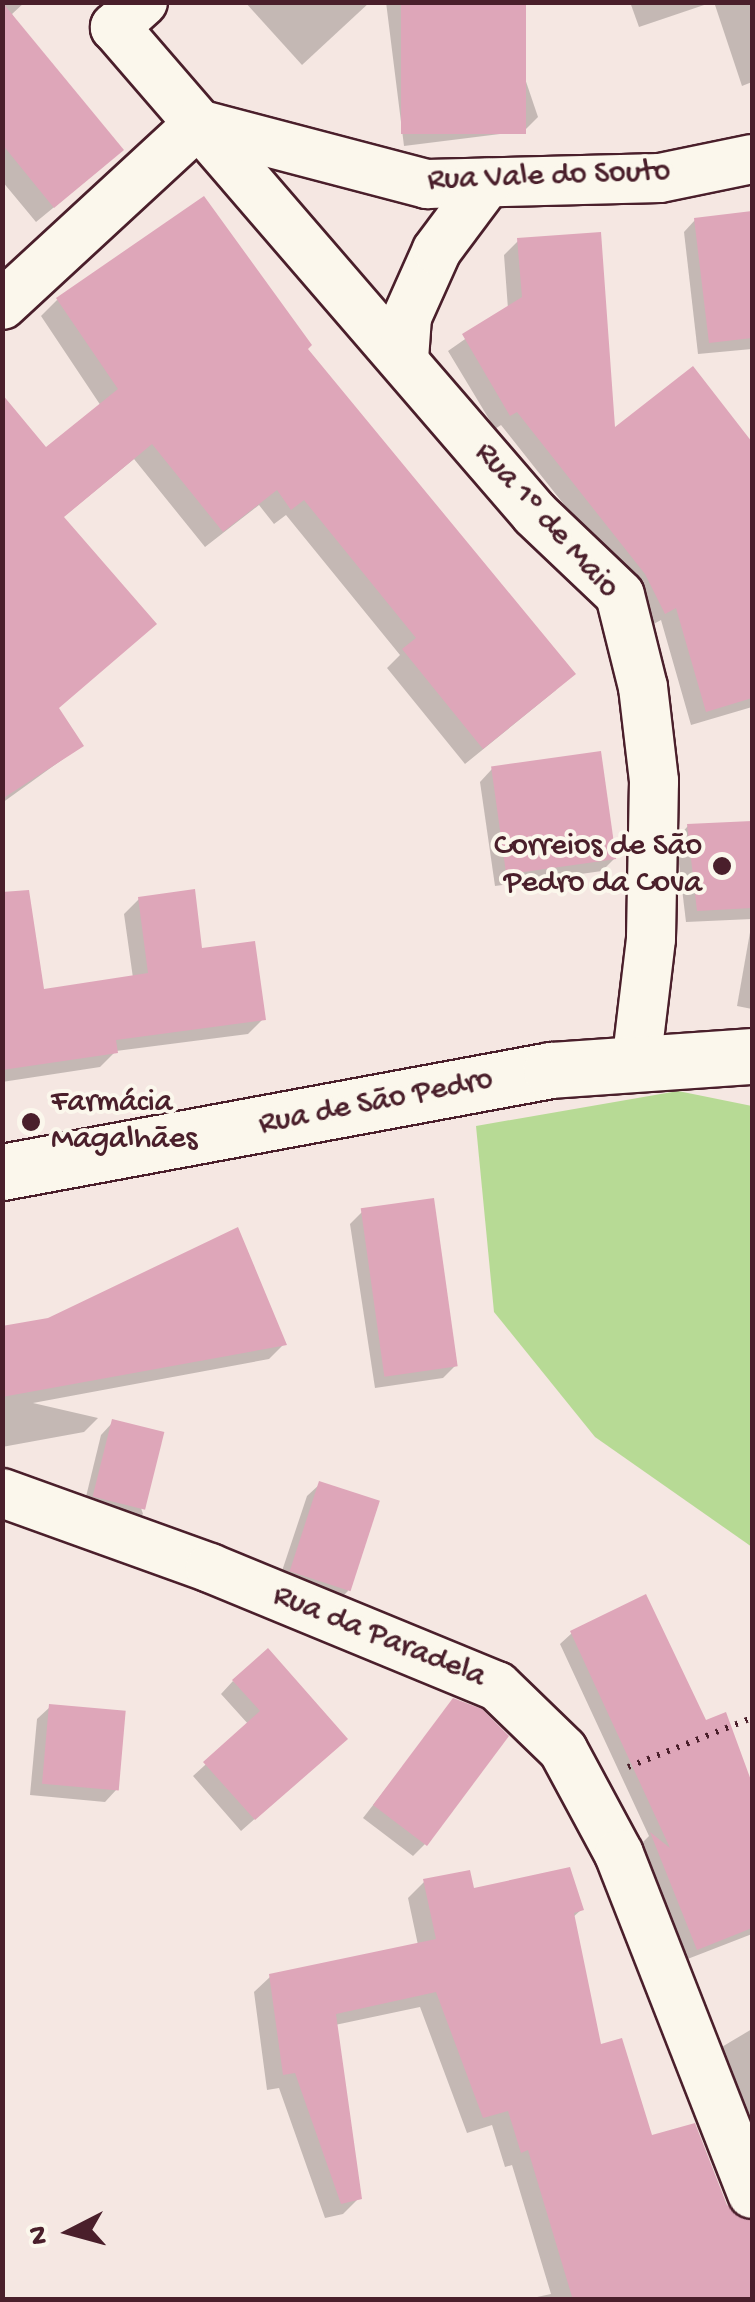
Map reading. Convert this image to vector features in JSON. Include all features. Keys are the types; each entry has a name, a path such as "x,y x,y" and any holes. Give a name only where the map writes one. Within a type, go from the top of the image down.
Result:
{"main road":[{"name":"Rua de São Pedro","path":"2,1172 551,1070 752,1056"}],"street":[{"name":"Rua 1º de Maio","path":"143,2 115,27 535,514 620,595 643,688 654,781 652,939 636,1064"},
{"name":"Rua Vale do Souto","path":"198,124 427,184 660,178 752,159"},
{"path":"2,305 198,124"},
{"path":"404,359 407,317 438,250 487,183"},
{"name":"Rua da Paradela","path":"2,1493 210,1568 498,1686 564,1750 620,1854 752,2194"}],"path":[{"path":"584,1787 752,1718"}],"green space":[{"path":"678,1091 752,1106 752,1547 595,1437 494,1312 476,1126"}],"building":[{"path":"2,2 124,150 54,208 2,144"},
{"path":"401,2 526,2 526,134 401,134"},
{"path":"204,196 312,345 308,349 576,674 483,749 402,649 416,638 304,500 291,510 277,490 223,532 152,444 64,517 157,624 59,708 84,746 2,799 2,394 46,447 118,389 56,298"},
{"path":"752,211 752,338 709,343 694,218"},
{"path":"601,232 615,427 693,366 752,442 752,698 706,712 676,608 665,614 645,574 517,412 510,416 462,334 522,297 517,238"},
{"path":"601,751 616,859 506,874 491,766"},
{"name":"Correios de São Pedro da Cova","path":"752,821 752,908 697,911 687,824"},
{"path":"195,889 202,948 255,941 266,1020 116,1040 118,1053 2,1070 2,892 29,890 44,989 148,973 138,897"},
{"path":"434,1198 458,1366 384,1377 361,1208"},
{"path":"238,1227 287,1345 2,1397 2,1326 48,1318"},
{"path":"112,1419 164,1432 145,1510 93,1497"},
{"path":"319,1481 380,1501 351,1591 290,1571"},
{"path":"646,1594 706,1720 726,1712 752,1783 752,1928 697,1950 650,1832 670,1848 570,1631"},
{"path":"268,1648 348,1739 255,1820 203,1762 260,1711 232,1680"},
{"path":"453,1698 482,1709 509,1736 427,1846 373,1805"},
{"path":"49,1704 126,1711 119,1790 42,1784"},
{"path":"570,1867 584,1910 574,1913 601,2044 622,2038 652,2135 695,2123 727,2205 752,2221 752,2300 573,2300 528,2150 521,2153 508,2111 483,2118 436,1992 336,2014 362,2199 341,2204 295,2073 283,2075 269,1974 436,1939 423,1879 470,1870 474,1888"}],"place":[{"name":"Correios de São Pedro da Cova","path":"722,866"},
{"name":"Farmácia Magalhães","path":"31,1122"}]}
